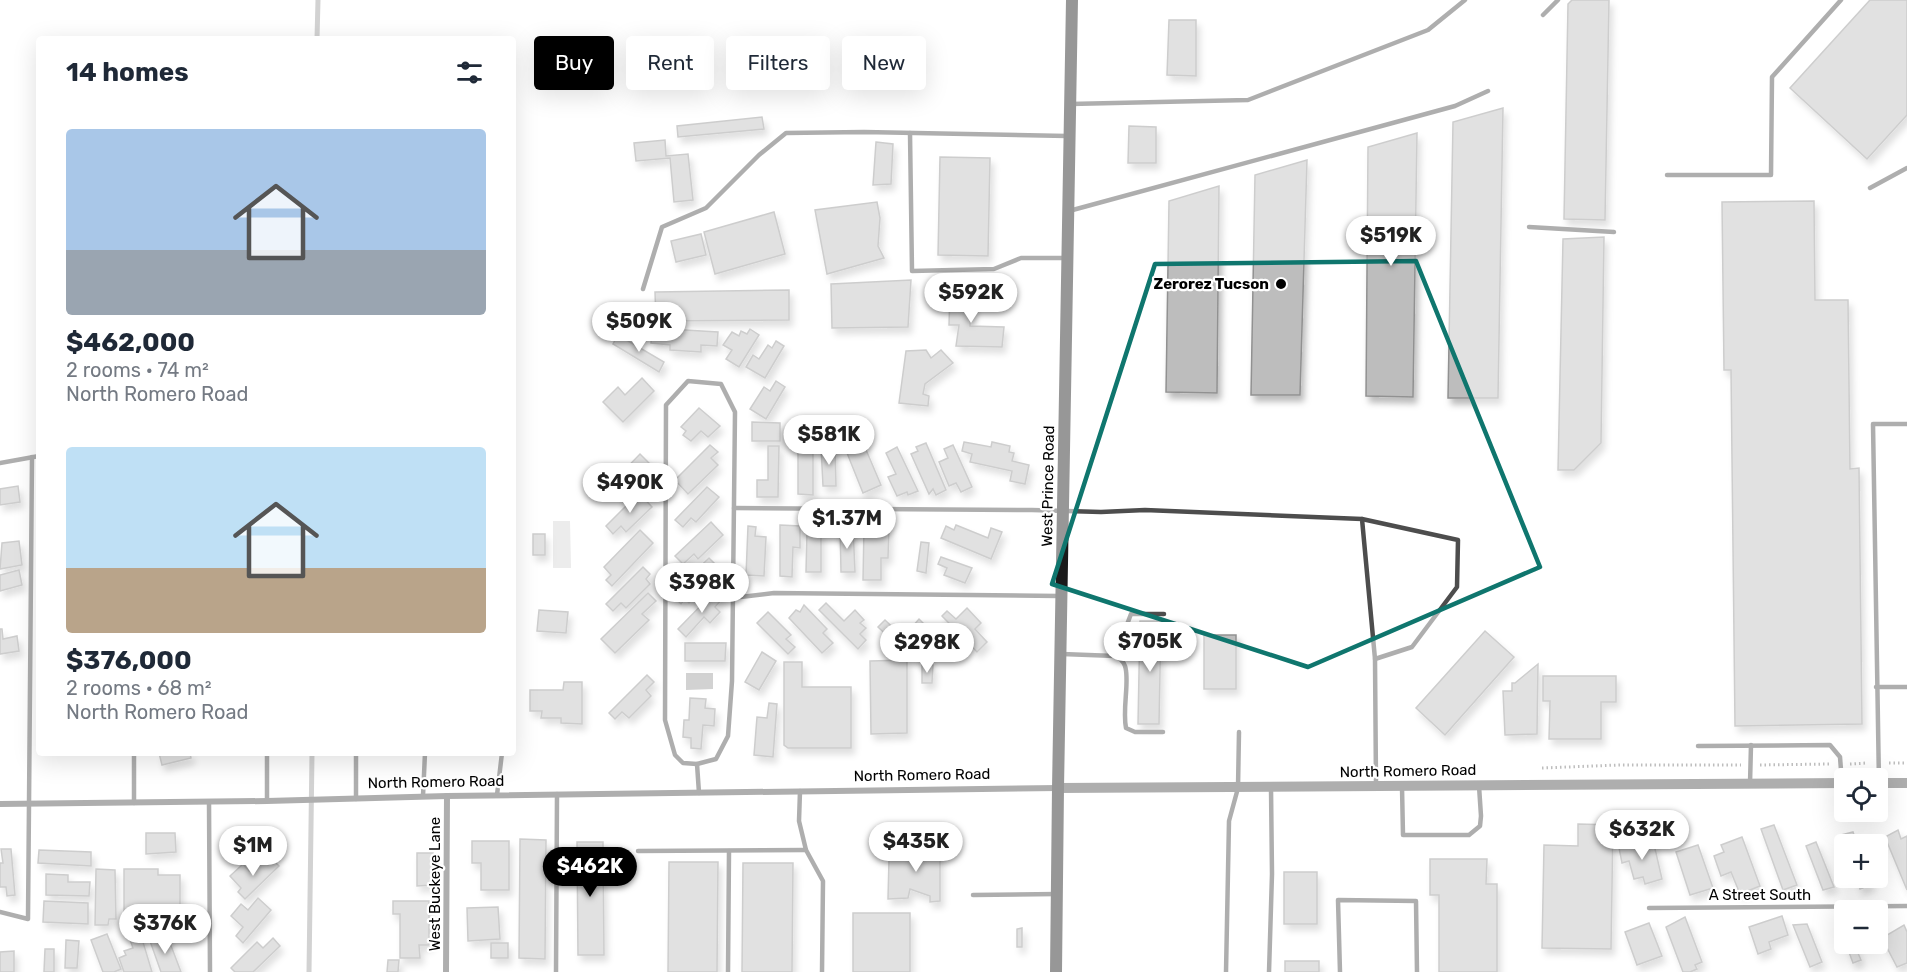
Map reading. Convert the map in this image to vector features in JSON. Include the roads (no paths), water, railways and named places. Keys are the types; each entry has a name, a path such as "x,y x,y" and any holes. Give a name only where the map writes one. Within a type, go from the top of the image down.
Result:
{"main road":[{"name":"West Prince Road","path":"1056,972 1072,0"}],"street":[{"name":"North Romero Road","path":"0,804 282,801 423,796 699,792 1834,783"},
{"path":"1888,783 1907,783"},
{"name":"West Buckeye Lane","path":"446,972 447,796"}],"lane":[{"path":"1070,104 1248,100 1428,30 1465,0"},
{"path":"1543,15 1558,0"},
{"path":"1666,175 1771,175 1772,76 1841,0"},
{"path":"1069,211 1455,106 1488,91"},
{"path":"643,289 662,227 706,208 759,155 786,133 1070,136"},
{"path":"910,133 912,271 994,269 1021,258 1068,258"},
{"path":"1870,188 1907,168"},
{"path":"1529,227 1614,232"},
{"path":"688,381 721,384 735,412 732,598 732,681 728,736 716,759 698,764 683,763 675,755 665,720 666,405 688,381"},
{"path":"1878,768 1873,424 1907,424"},
{"path":"0,463 36,456"},
{"path":"0,912 28,919 32,457"},
{"path":"734,508 1101,512 1146,510 1362,519 1458,540 1457,587 1412,647 1375,659"},
{"path":"1362,519 1375,659 1376,787"},
{"path":"732,598 774,593 1061,596"},
{"path":"1115,656 1131,614 1164,614"},
{"path":"1060,654 1115,656 1122,660 1126,668 1124,719 1126,728 1135,732 1163,732"},
{"path":"1876,687 1907,687"},
{"path":"1226,972 1229,821 1239,788 1239,732"},
{"path":"1750,784 1751,745"},
{"path":"1698,746 1830,745 1840,757 1841,768"},
{"path":"134,803 135,756"},
{"path":"267,756 267,801"},
{"path":"356,756 356,798"},
{"path":"423,796 425,756"},
{"path":"497,795 502,756"},
{"path":"698,764 699,792"},
{"path":"1402,786 1402,835 1469,835 1480,826 1479,786"},
{"path":"1269,972 1272,873 1271,788"},
{"path":"800,791 798,821 806,850 823,880 822,972"},
{"path":"556,972 557,794"},
{"path":"209,802 210,972"},
{"path":"638,851 806,850"},
{"path":"728,972 729,851"},
{"path":"973,895 1057,894"},
{"path":"1340,972 1338,900 1416,901 1417,972"},
{"name":"A Street South","path":"1648,908 1907,906"}],"waterway":[{"path":"317,36 318,0"},
{"path":"309,972 312,756"}],"place":[{"name":"Zerorez Tucson","path":"1281,284"}]}
